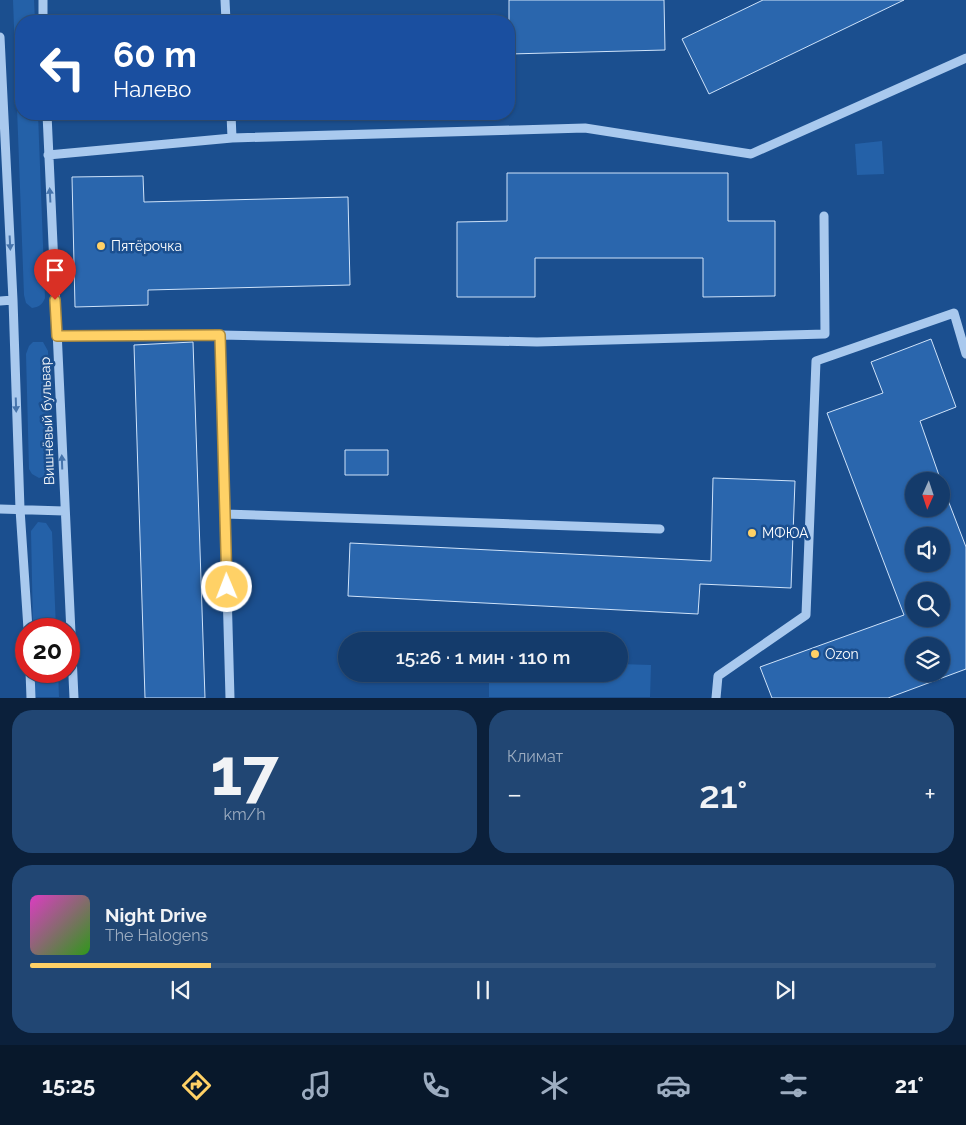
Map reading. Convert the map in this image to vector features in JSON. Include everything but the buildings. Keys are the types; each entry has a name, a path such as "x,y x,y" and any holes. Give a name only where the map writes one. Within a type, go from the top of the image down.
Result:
{"lane":[{"path":"43,0 43,15"},
{"path":"225,0 226,15"},
{"path":"0,37 20,509 27,618"},
{"path":"48,155 232,138 585,128 751,154 966,58"},
{"name":"Вишнёвый бульвар","path":"46,120 74,698"},
{"path":"231,120 232,138"},
{"path":"57,336 220,335 537,342 825,334 824,216"},
{"path":"0,301 12,300"},
{"path":"716,698 718,676 806,615 816,361 954,313 966,354"},
{"path":"220,335 230,698"},
{"path":"0,509 64,511"},
{"path":"225,514 660,529"},
{"path":"30,683 30,698"}],"shaded area":[{"path":"13,0 34,0 35,15 15,15 15,54"},
{"path":"17,120 38,120 45,298 40,305 32,308 26,303 24,295"},
{"path":"882,141 884,174 857,175 855,144"},
{"path":"33,342 43,342 48,351 51,468 49,475 39,478 32,474 29,469 26,354"},
{"path":"38,522 46,523 52,532 56,618 33,618 31,531"},
{"path":"628,664 651,665 650,697 489,697 489,682 628,682"},
{"path":"34,683 58,683 59,697 35,697"}],"place":[{"name":"Пятёрочка","path":"101,246"},
{"name":"МФЮА","path":"752,533"},
{"name":"Ozon","path":"815,654"}],"route":[{"path":"55,300 57,336 220,335 227,587"}]}
